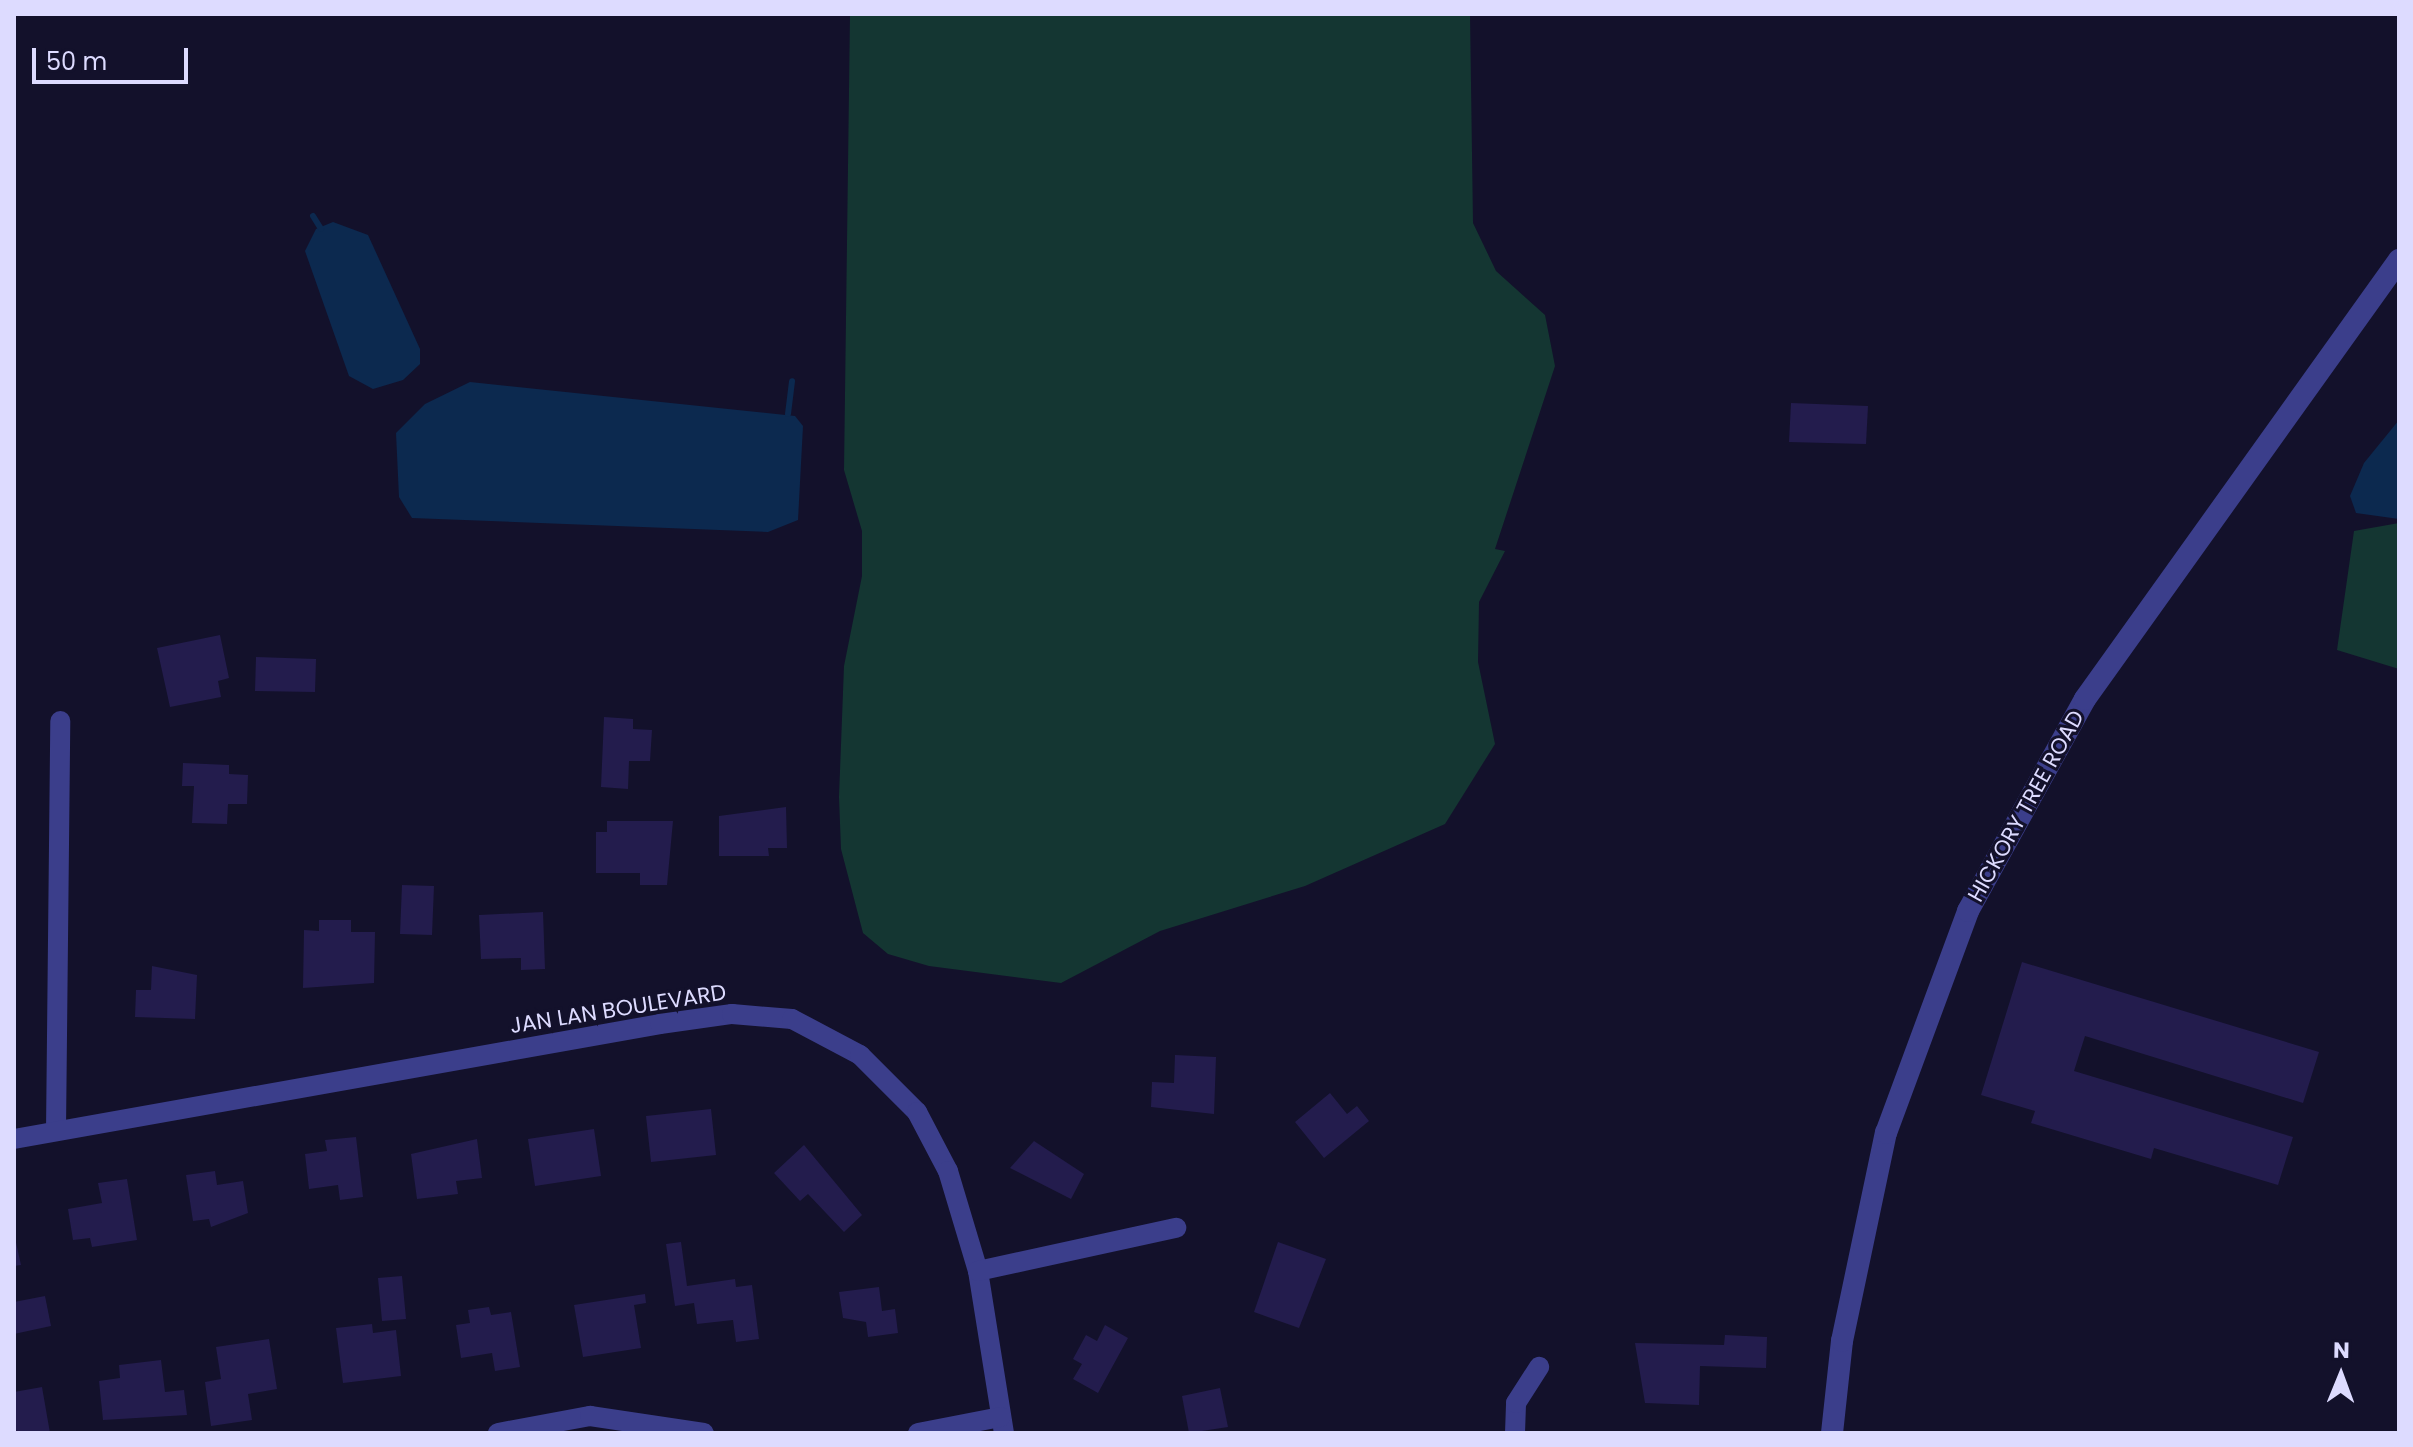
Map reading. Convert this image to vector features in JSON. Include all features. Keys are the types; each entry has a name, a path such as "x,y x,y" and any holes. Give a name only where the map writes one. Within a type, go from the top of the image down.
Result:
{"street":[{"name":"HICKORY TREE ROAD","path":"1832,1433 1845,1327 1886,1133 1968,911 2085,699 2399,260"},
{"path":"56,1131 60,721"},
{"name":"JAN LAN BOULEVARD","path":"14,1139 660,1024 732,1014 792,1019 860,1055 917,1112 948,1171 978,1271 1002,1425"},
{"path":"978,1271 1176,1228"},
{"path":"1515,1433 1516,1403 1539,1367"},
{"path":"498,1433 590,1416 704,1433"},
{"path":"918,1433 1002,1425"}],"green space":[{"path":"850,14 1470,14 1473,223 1496,271 1545,315 1555,366 1495,549 1505,551 1479,602 1478,662 1495,744 1445,824 1305,886 1160,931 1061,983 929,966 888,954 863,933 841,849 839,797 844,666 862,576 862,531 844,470"},
{"path":"2399,523 2399,669 2337,650 2354,531"}],"water":[{"path":"333,222 368,235 420,349 420,364 403,380 373,389 349,376 305,251 316,229"},
{"path":"470,382 795,416 803,426 798,520 768,532 412,518 399,497 396,433 425,404"},
{"path":"2399,420 2399,519 2356,513 2350,496 2364,463"}],"building":[{"path":"1791,403 1868,406 1866,444 1789,442"},
{"path":"220,635 229,678 218,681 221,697 170,707 157,648"},
{"path":"256,657 316,659 315,692 255,691"},
{"path":"604,717 633,719 633,729 652,730 650,761 629,761 628,789 601,787"},
{"path":"183,763 229,765 229,774 248,775 247,804 228,804 227,824 192,823 194,786 182,786"},
{"path":"786,807 787,848 768,848 769,856 719,856 719,816"},
{"path":"607,821 673,821 667,885 640,885 640,873 596,873 596,832 607,832"},
{"path":"402,885 434,886 432,935 400,934"},
{"path":"543,912 545,969 521,970 521,958 481,959 479,915"},
{"path":"319,920 351,920 351,932 375,932 374,983 303,988 304,930 319,931"},
{"path":"2022,962 2319,1052 2303,1103 2085,1036 2074,1071 2293,1137 2278,1185 2154,1148 2151,1159 2031,1123 2035,1111 1981,1095"},
{"path":"152,966 197,975 195,1019 135,1017 136,990 151,990"},
{"path":"1175,1055 1216,1057 1214,1114 1151,1107 1152,1082 1174,1083"},
{"path":"1330,1093 1347,1114 1357,1106 1369,1121 1324,1158 1295,1122"},
{"path":"711,1109 716,1155 651,1162 646,1116"},
{"path":"594,1129 601,1176 535,1186 528,1139"},
{"path":"356,1137 363,1197 340,1200 338,1185 309,1189 305,1154 327,1151 325,1140"},
{"path":"477,1139 482,1178 456,1181 458,1194 417,1199 411,1154"},
{"path":"1034,1141 1084,1174 1071,1199 1010,1168"},
{"path":"804,1145 862,1215 844,1232 808,1194 800,1201 774,1173"},
{"path":"215,1171 217,1185 243,1181 248,1213 211,1227 209,1219 193,1221 186,1175"},
{"path":"127,1179 137,1240 92,1247 90,1238 73,1240 68,1209 102,1203 98,1183"},
{"path":"14,1239 21,1265 14,1266"},
{"path":"681,1242 687,1286 735,1279 736,1287 752,1285 759,1339 736,1342 733,1320 697,1324 694,1303 675,1306 666,1244"},
{"path":"1278,1242 1326,1259 1299,1328 1254,1312"},
{"path":"402,1276 406,1319 382,1321 378,1278"},
{"path":"879,1287 882,1311 895,1309 898,1333 868,1337 866,1322 843,1318 839,1292"},
{"path":"645,1294 646,1303 634,1305 641,1348 583,1357 574,1305"},
{"path":"45,1296 51,1326 14,1334 14,1302"},
{"path":"489,1307 491,1315 511,1312 520,1367 495,1371 492,1353 461,1358 456,1325 470,1323 468,1310"},
{"path":"372,1324 373,1333 396,1330 401,1376 343,1383 336,1328"},
{"path":"1105,1325 1128,1338 1098,1393 1073,1379 1082,1364 1073,1359 1086,1335 1097,1341"},
{"path":"1725,1335 1767,1337 1766,1368 1700,1366 1699,1405 1645,1403 1635,1343 1724,1345"},
{"path":"269,1339 277,1389 248,1394 252,1420 211,1426 205,1382 221,1379 216,1347"},
{"path":"161,1360 165,1392 184,1390 187,1415 103,1420 99,1381 120,1378 119,1365"},
{"path":"42,1387 50,1433 14,1433 14,1392"},
{"path":"1220,1388 1228,1427 1189,1433 1182,1396"}],"waterway":[{"path":"313,216 321,229"},
{"path":"788,414 792,381"}]}
